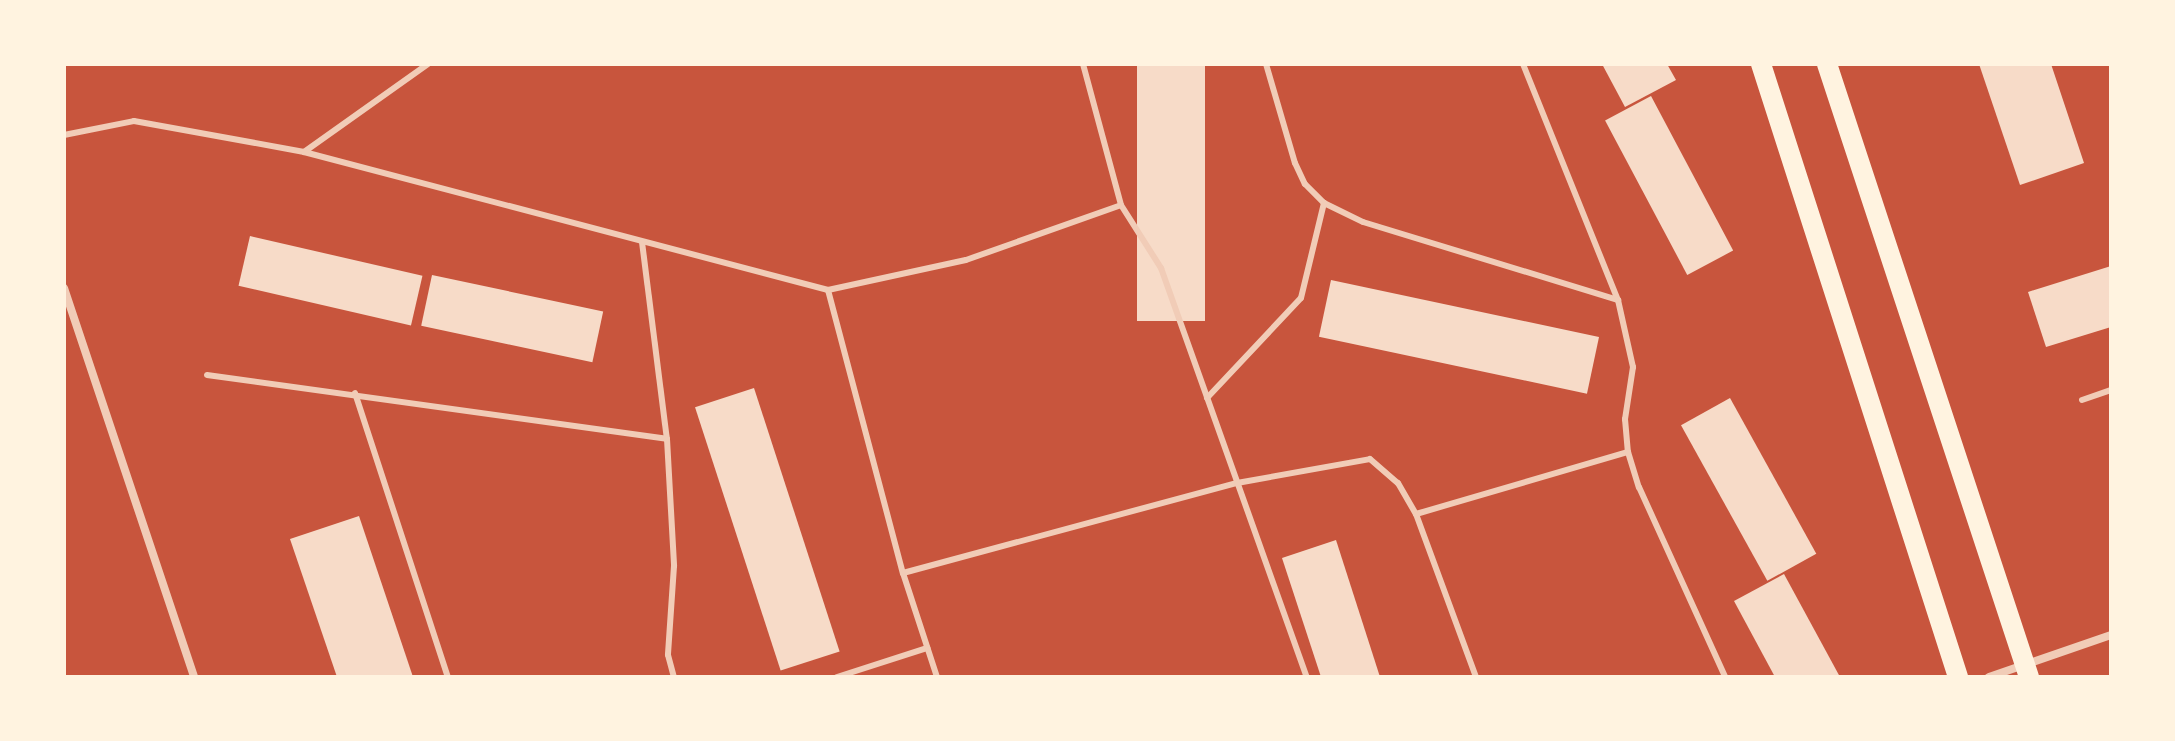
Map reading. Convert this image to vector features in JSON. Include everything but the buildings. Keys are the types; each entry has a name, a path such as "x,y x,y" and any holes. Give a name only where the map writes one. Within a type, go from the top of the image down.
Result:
{"main road":[{"path":"1761,64 1958,677"},
{"path":"1827,64 2027,671"}],"street":[{"path":"64,288 194,677"},
{"path":"1989,677 2027,671 2111,635"}],"lane":[{"path":"304,152 428,64"},
{"path":"1083,64 1121,205 1161,268 1307,677"},
{"path":"1266,64 1295,163 1305,184 1324,203 1363,222 1618,300"},
{"path":"1523,64 1618,300 1633,367 1625,419 1628,452 1725,677"},
{"path":"64,135 134,121 304,152 828,290 966,260 1121,205"},
{"path":"1207,398 1250,358 1301,298 1324,203"},
{"path":"642,242 667,439 674,566 668,655 674,677"},
{"path":"828,290 903,573 937,677"},
{"path":"207,375 355,393 667,439"},
{"path":"2082,400 2111,390"},
{"path":"355,393 448,677"},
{"path":"1416,514 1628,452"},
{"path":"903,573 1237,483 1370,459 1398,483 1416,514 1476,677"},
{"path":"837,677 927,648"}]}
